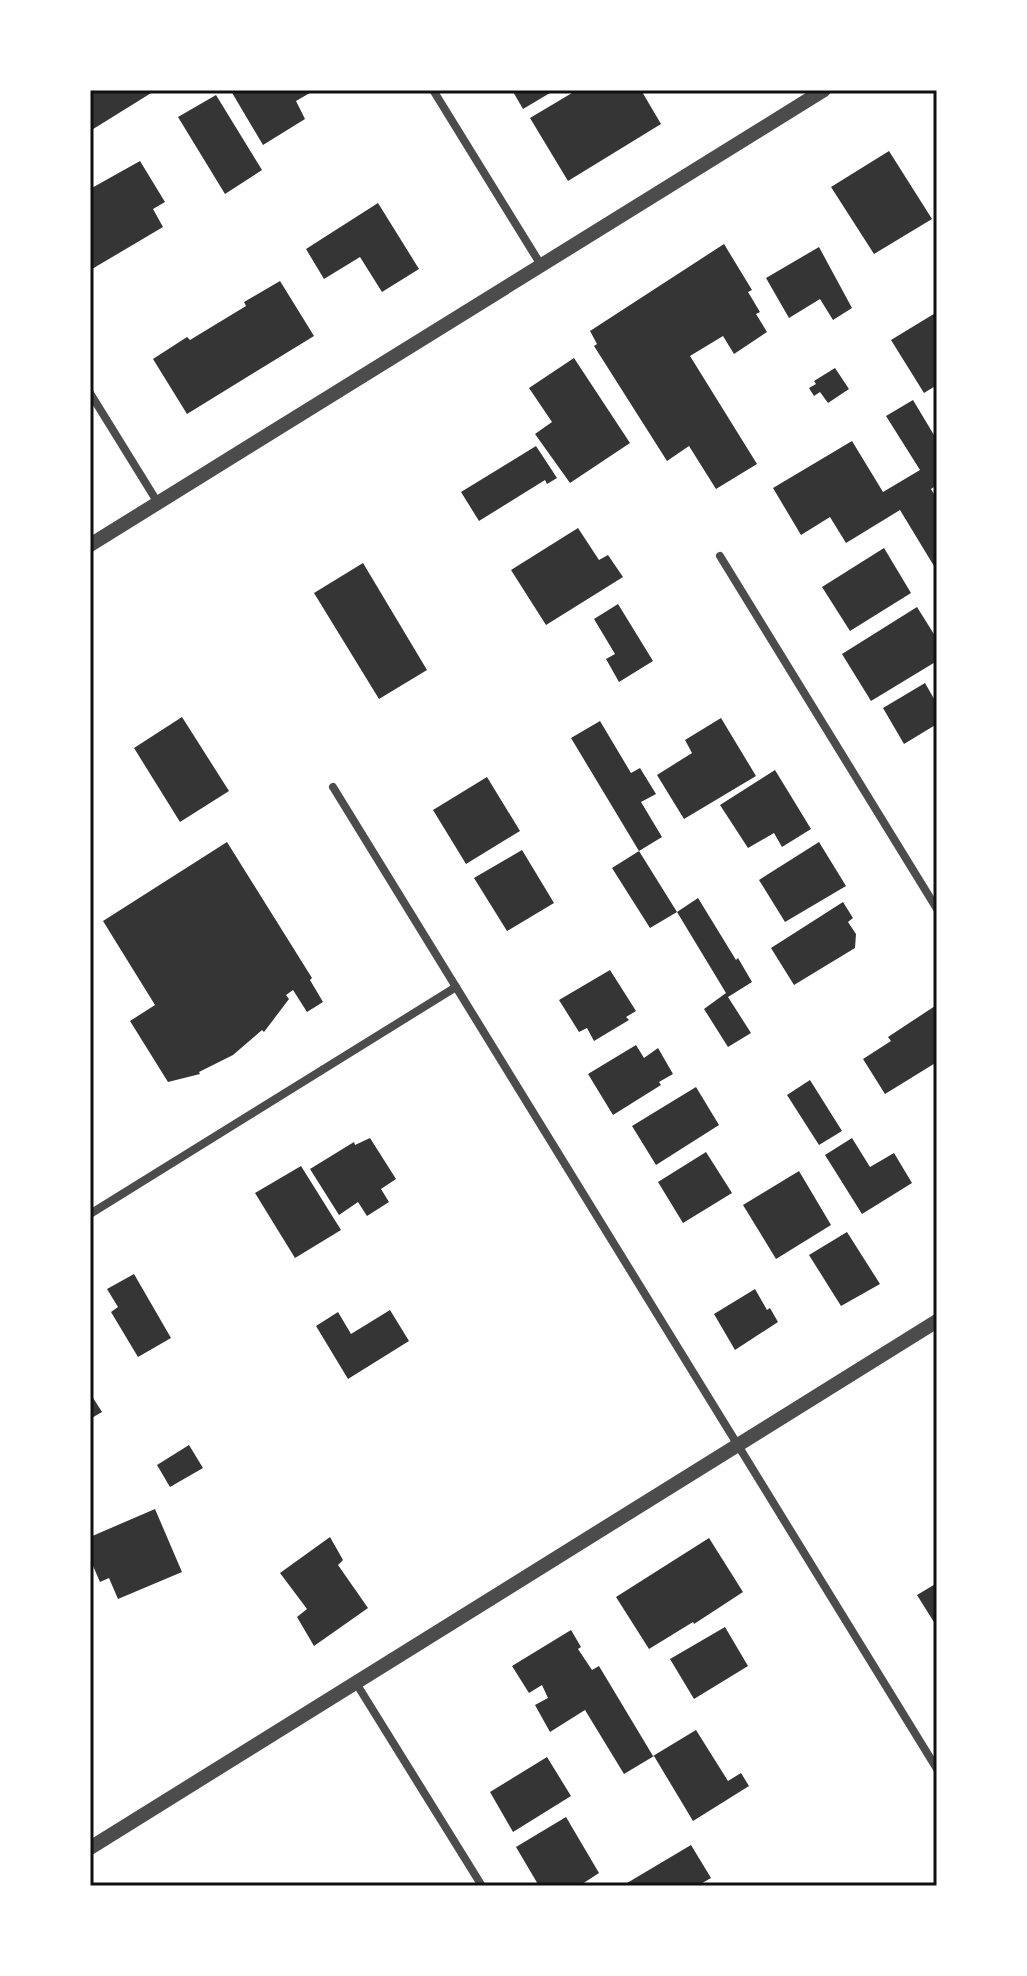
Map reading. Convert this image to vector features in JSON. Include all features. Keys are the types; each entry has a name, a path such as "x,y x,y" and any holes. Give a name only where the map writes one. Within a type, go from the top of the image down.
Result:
{"street":[{"path":"433,90 541,265"},
{"path":"90,545 824,90"},
{"path":"90,393 158,503"},
{"path":"720,556 937,909"},
{"path":"333,787 937,1769"},
{"path":"90,1214 456,987"},
{"path":"90,1848 937,1321"},
{"path":"356,1683 482,1886"}],"building":[{"path":"90,90 156,90 90,131"},
{"path":"233,90 315,90 296,101 305,119 263,145"},
{"path":"512,90 555,90 523,109"},
{"path":"577,90 641,90 661,124 568,181 530,118"},
{"path":"216,95 262,170 225,194 178,117"},
{"path":"889,151 932,219 874,254 831,187"},
{"path":"140,161 165,202 153,209 163,227 92,269 90,189"},
{"path":"378,203 419,269 382,292 360,257 324,279 306,249"},
{"path":"724,244 752,290 748,292 767,332 734,354 723,336 690,356 757,464 716,489 689,446 667,461 594,346 597,344 590,331"},
{"path":"819,247 852,308 833,320 820,299 789,318 766,278"},
{"path":"280,281 314,336 187,414 153,359 246,306 244,302"},
{"path":"937,312 937,385 924,393 891,340"},
{"path":"574,358 630,443 570,483 535,434 552,422 529,388"},
{"path":"835,368 849,389 828,403 820,392 814,396 809,388 816,384 814,381"},
{"path":"913,400 937,440 937,485 931,489 937,499 937,571 900,510 846,543 830,517 801,535 773,488 852,441 883,492 920,470 886,416"},
{"path":"536,446 557,478 547,484 545,480 479,521 461,492"},
{"path":"578,528 599,560 608,555 623,577 546,625 511,570"},
{"path":"884,548 911,593 850,631 822,587"},
{"path":"363,563 427,670 379,699 314,593"},
{"path":"618,604 653,661 619,682 606,659 615,654 594,619"},
{"path":"917,607 937,639 937,661 871,701 842,654"},
{"path":"925,683 937,704 937,724 904,744 883,708"},
{"path":"182,717 229,791 180,822 134,748"},
{"path":"721,718 756,776 684,819 657,775 692,753 685,740"},
{"path":"600,721 631,773 640,768 656,794 641,802 662,837 639,851 571,738"},
{"path":"775,770 811,829 782,847 774,833 748,848 720,805"},
{"path":"487,777 520,831 466,864 433,810"},
{"path":"227,842 312,978 310,980 323,1002 307,1012 293,990 286,995 289,999 264,1032 262,1030 233,1055 200,1074 168,1082 130,1021 155,1005 103,921"},
{"path":"819,842 846,886 785,922 759,880"},
{"path":"522,850 554,903 507,931 474,878"},
{"path":"639,851 677,912 650,928 612,868"},
{"path":"698,898 752,982 728,997 751,1033 728,1047 704,1009 726,993 677,912"},
{"path":"843,902 853,918 848,922 856,934 855,948 794,985 771,948"},
{"path":"610,970 636,1011 626,1017 629,1020 594,1041 587,1028 579,1032 559,1000"},
{"path":"935,1006 937,1062 885,1094 863,1059 891,1041 888,1037"},
{"path":"636,1045 644,1058 658,1048 673,1074 613,1115 588,1074"},
{"path":"810,1080 842,1131 819,1145 787,1095"},
{"path":"696,1087 719,1125 656,1165 632,1126"},
{"path":"370,1138 396,1179 381,1189 389,1202 367,1216 358,1202 339,1215 310,1169 354,1142 355,1145"},
{"path":"852,1138 870,1167 894,1153 912,1183 862,1214 825,1155"},
{"path":"706,1152 732,1193 683,1223 658,1182"},
{"path":"301,1166 341,1230 295,1258 255,1193"},
{"path":"799,1171 831,1225 776,1259 743,1205"},
{"path":"847,1232 880,1284 841,1306 809,1255"},
{"path":"134,1274 171,1338 138,1357 111,1312 118,1307 107,1289"},
{"path":"755,1289 778,1322 735,1350 714,1314"},
{"path":"390,1310 409,1341 348,1379 316,1326 338,1312 351,1334"},
{"path":"90,1393 102,1412 90,1419"},
{"path":"189,1445 203,1468 170,1487 157,1465"},
{"path":"155,1509 182,1572 118,1599 109,1578 100,1582 90,1559 90,1537"},
{"path":"330,1537 343,1560 338,1565 368,1608 314,1646 297,1617 307,1609 280,1573"},
{"path":"709,1538 743,1592 649,1649 616,1597"},
{"path":"937,1583 937,1627 917,1595"},
{"path":"725,1627 748,1666 694,1699 670,1659"},
{"path":"571,1630 581,1647 578,1649 592,1670 599,1666 653,1756 696,1730 728,1781 741,1773 749,1786 693,1821 654,1756 624,1774 585,1710 550,1732 535,1705 548,1698 542,1685 529,1693 512,1666"},
{"path":"547,1757 571,1796 513,1832 490,1792"},
{"path":"566,1817 599,1873 579,1886 539,1886 516,1847"},
{"path":"691,1845 711,1878 697,1886 622,1886"}]}
